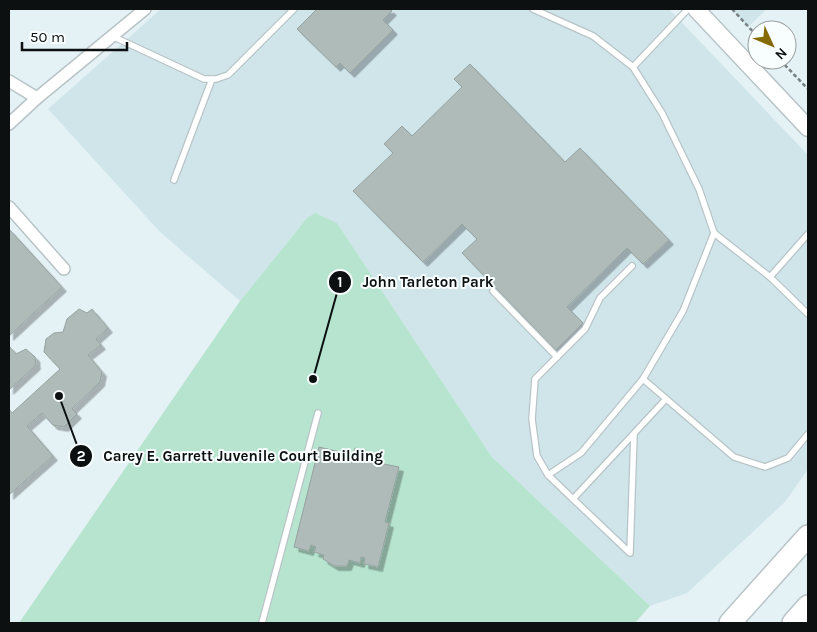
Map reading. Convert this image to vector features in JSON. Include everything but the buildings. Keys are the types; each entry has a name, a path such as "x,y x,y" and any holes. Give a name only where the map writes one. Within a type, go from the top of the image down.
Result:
{"highway":[{"path":"730,623 808,536"},
{"path":"793,623 808,606"}],"street":[{"path":"9,124 37,98 145,9"},
{"path":"696,9 808,128"},
{"path":"9,81 37,98"},
{"path":"9,207 64,269"}],"lane":[{"path":"112,36 204,78 212,79 228,75 294,9"},
{"path":"533,9 593,36 633,67 662,113 699,189 714,233 770,277 808,314"},
{"path":"633,67 688,9"},
{"path":"174,180 212,79"},
{"path":"548,475 580,453 643,379 665,345 683,311 714,233"},
{"path":"770,277 808,234"},
{"path":"632,266 600,298 585,329 535,379 532,419 537,456 548,475 630,552 634,434"},
{"path":"493,291 557,357"},
{"path":"643,379 734,457 765,467 788,458 808,434"},
{"path":"573,499 666,399"},
{"path":"262,623 318,413"}],"path":[{"path":"732,9 747,25"},
{"path":"790,70 808,88"}],"shaded area":[{"path":"161,9 669,9 808,155 808,469 785,502 687,593 650,606 492,457 337,223 307,218 240,301 160,232 48,109"},
{"path":"732,9 767,9 755,20 747,20 747,26"}],"green space":[{"path":"315,213 337,223 492,457 650,606 635,623 19,623 240,301 307,218"}],"place":[{"name":"John Tarleton Park","path":"313,379"},
{"name":"Carey E. Garrett Juvenile Court Building","path":"59,396"}]}
